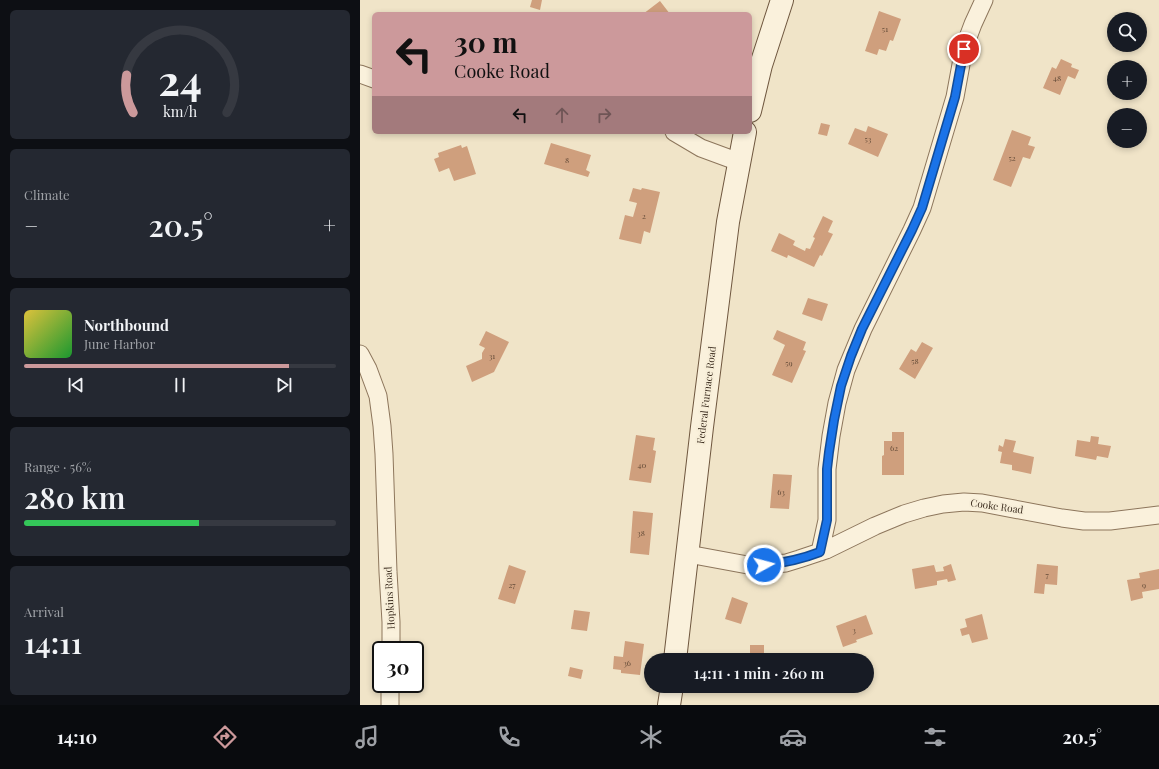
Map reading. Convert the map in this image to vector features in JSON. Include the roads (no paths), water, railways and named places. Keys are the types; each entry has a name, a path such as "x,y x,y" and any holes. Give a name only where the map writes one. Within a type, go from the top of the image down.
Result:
{"main road":[{"path":"752,103 761,65 782,0"},
{"name":"Federal Furnace Road","path":"676,653 728,222 745,134"},
{"path":"669,705 671,693"}],"street":[{"path":"820,552 827,520 827,469 831,436 837,403 846,370 862,329 922,208 953,105 967,40 984,0"},
{"path":"360,74 372,78"},
{"path":"677,134 701,148 739,162"},
{"name":"Hopkins Road","path":"360,354 368,369 378,396 381,419 384,454 391,641"},
{"name":"Cooke Road","path":"688,554 754,566 786,563 820,552 890,520 924,508 964,502 982,503 1084,521 1110,521 1159,515"},
{"path":"390,693 390,705"}]}
